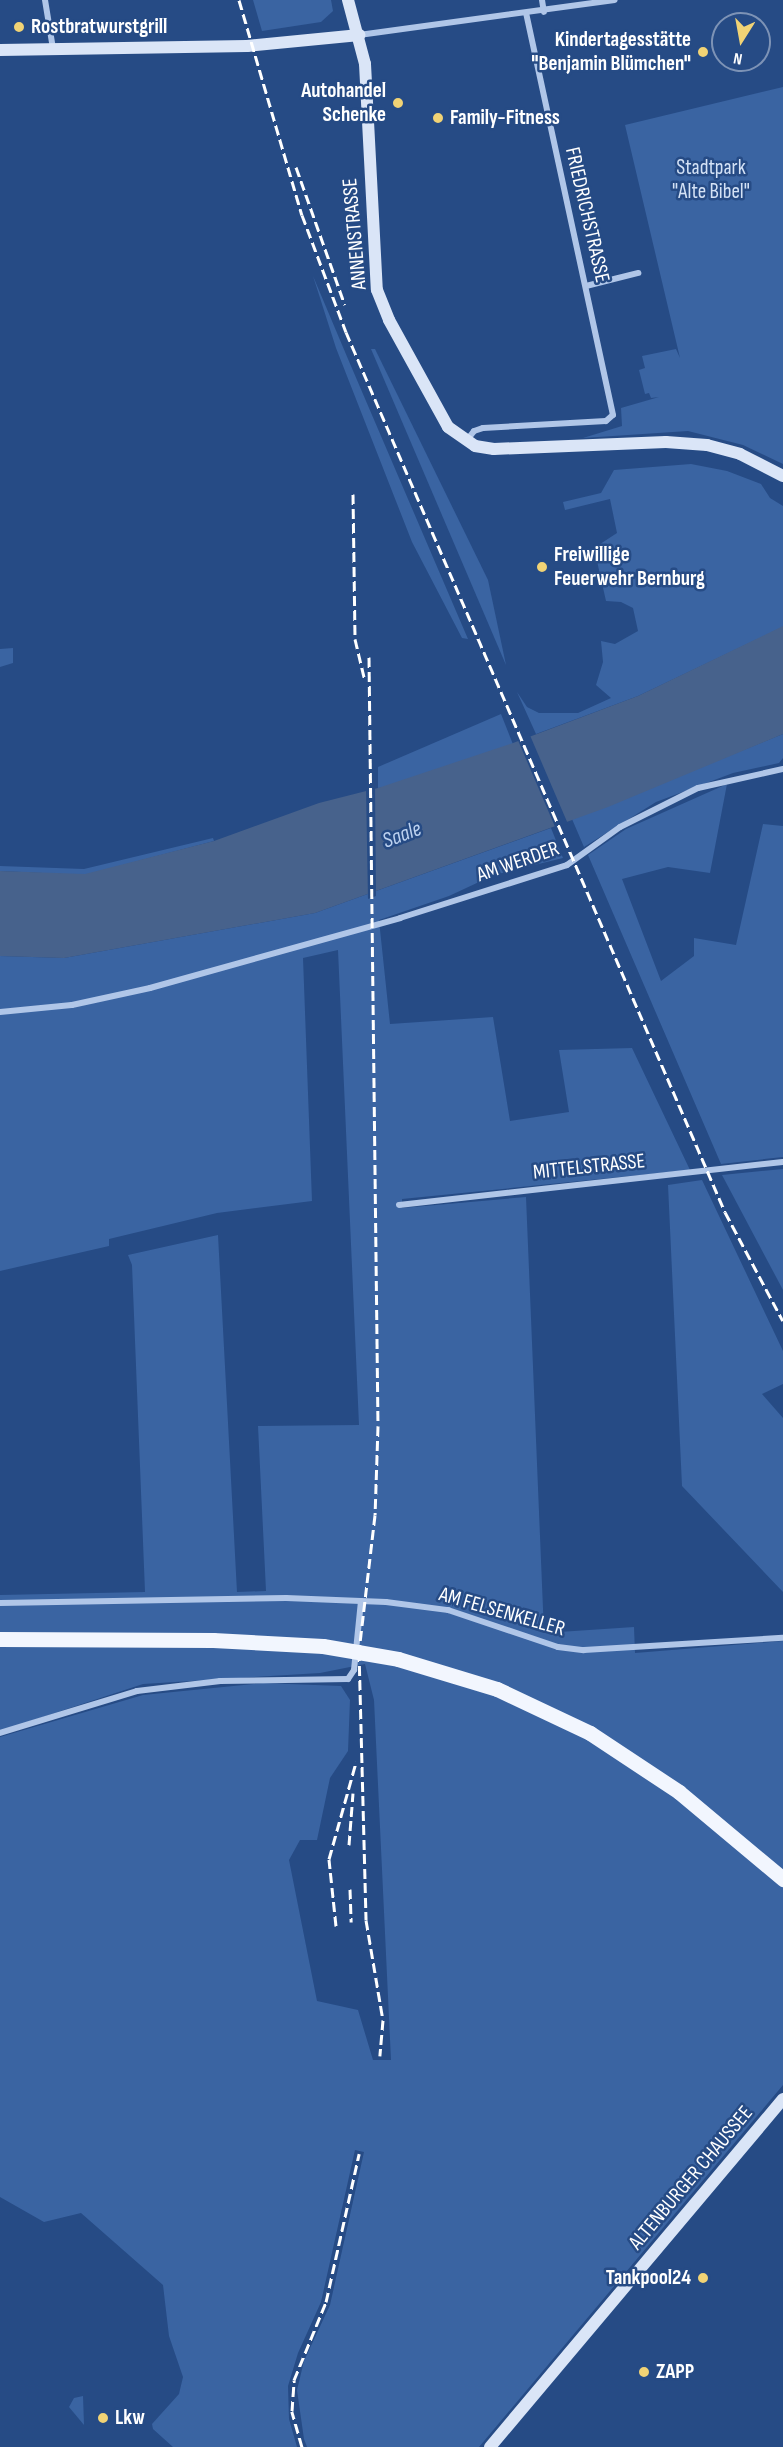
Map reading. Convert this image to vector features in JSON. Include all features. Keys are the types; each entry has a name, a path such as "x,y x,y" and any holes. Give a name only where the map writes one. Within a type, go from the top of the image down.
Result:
{"main road":[{"name":"ANNENSTRASSE","path":"348,0 365,64 377,290 442,419 466,441 494,449 684,442 740,454 783,476"},
{"path":"0,50 247,46 359,35"},
{"path":"0,1639 234,1640 323,1646 398,1659 497,1689 590,1732 679,1792 783,1879"},
{"name":"ALTENBURGER CHAUSSEE","path":"490,2447 783,2099"}],"street":[{"path":"45,0 53,49"},
{"path":"542,0 544,12"},
{"path":"359,35 544,12 615,0"},
{"name":"FRIEDRICHSTRASSE","path":"466,441 474,431 483,428 606,421 613,411 526,14"},
{"path":"586,286 638,273"},
{"name":"AM WERDER","path":"0,1012 72,1005 285,952 567,865 620,827 698,788 783,769"},
{"name":"MITTELSTRASSE","path":"399,1205 783,1162"},
{"path":"0,1733 137,1691 220,1681 348,1679 354,1670 361,1600"},
{"name":"AM FELSENKELLER","path":"0,1603 361,1600 448,1610 570,1649 783,1638"}],"green space":[{"path":"253,0 331,0 333,11 321,22 262,31"},
{"name":"Stadtpark \"Alte Bibel\"","path":"783,87 783,464 743,445 688,431 583,438 622,426 621,408 659,397 651,398 649,393 645,394 639,370 645,368 642,356 676,349 680,358 625,125"},
{"path":"313,276 468,639 462,638 412,542 336,348"},
{"path":"371,349 375,349 488,580 506,665"},
{"path":"691,464 727,471 761,484 770,498 783,506 783,627 638,696 536,734 517,692 527,707 539,713 578,713 611,698 596,685 603,662 601,641 615,644 638,631 633,608 621,602 606,601 594,548 617,533 610,499 565,510 563,502 601,493 614,470"},
{"path":"13,648 13,663 0,667 0,649"},
{"path":"501,714 522,767 378,788 378,767"},
{"path":"783,734 783,758 779,763 733,773 656,802 584,847 572,819"},
{"path":"727,784 710,873 668,867 622,879 661,981 694,956 694,938 736,945 763,824 783,826 783,1157 721,1164 588,855 626,829"},
{"path":"551,828 563,858 494,875 449,896 379,920 390,1024 493,1017 510,1121 569,1112 559,1050 632,1048 690,1170 402,1199 402,1208 526,1197 544,1633 634,1627 635,1653 783,1641 783,2085 479,2447 307,2447 297,2390 304,2361 330,2305 364,2152 355,2150 321,2302 298,2353 288,2386 289,2419 297,2447 173,2447 153,2429 152,2424 179,2394 183,2377 169,2336 163,2285 81,2213 44,2222 0,2197 0,1737 143,1695 263,1683 341,1686 350,1700 348,1751 330,1778 317,1840 300,1840 289,1860 317,2001 358,2010 373,2060 391,2060 374,1700 365,1664 320,1673 143,1684 0,1731 0,1595 145,1592 132,1265 128,1255 218,1235 237,1592 266,1591 258,1426 359,1425 338,950 303,958 312,1201 217,1213 109,1239 109,1246 0,1271 0,956 64,958 315,913"},
{"path":"213,838 214,841 85,875 0,871 0,866 84,869"},
{"path":"783,1169 783,1290 722,1175"},
{"path":"702,1180 783,1351 783,1384 762,1394 783,1418 783,1592 682,1486 668,1185"},
{"path":"83,2396 84,2425 69,2407 74,2398"}],"water":[{"name":"Saale","path":"783,626 783,734 608,807 315,913 64,958 0,956 0,871 85,874 214,841 319,803 378,788 513,743 638,696"}],"pier":[{"path":"529,733 568,824 556,829 517,738"},
{"path":"375,786 376,896 368,899 366,788"}],"railway":[{"path":"239,0 302,215 346,332 725,1212 783,1321"},
{"path":"296,167 345,305"},
{"path":"353,494 355,639 365,681"},
{"path":"369,657 378,1426 375,1515 359,1651 366,1920 383,2020 380,2056"},
{"path":"336,1926 329,1859 356,1762"},
{"path":"349,1845 353,1793"},
{"path":"350,1889 351,1922"},
{"path":"302,2447 292,2411 294,2380 326,2302 359,2154"}],"place":[{"name":"Rostbratwurstgrill","path":"19,27"},
{"name":"Kindertagesstätte \"Benjamin Blümchen\"","path":"703,52"},
{"name":"Autohandel Schenke","path":"398,103"},
{"name":"Family-Fitness","path":"438,118"},
{"name":"Freiwillige Feuerwehr Bernburg","path":"542,567"},
{"name":"Tankpool24","path":"703,2278"},
{"name":"ZAPP","path":"644,2372"},
{"name":"Lkw","path":"103,2418"}]}
